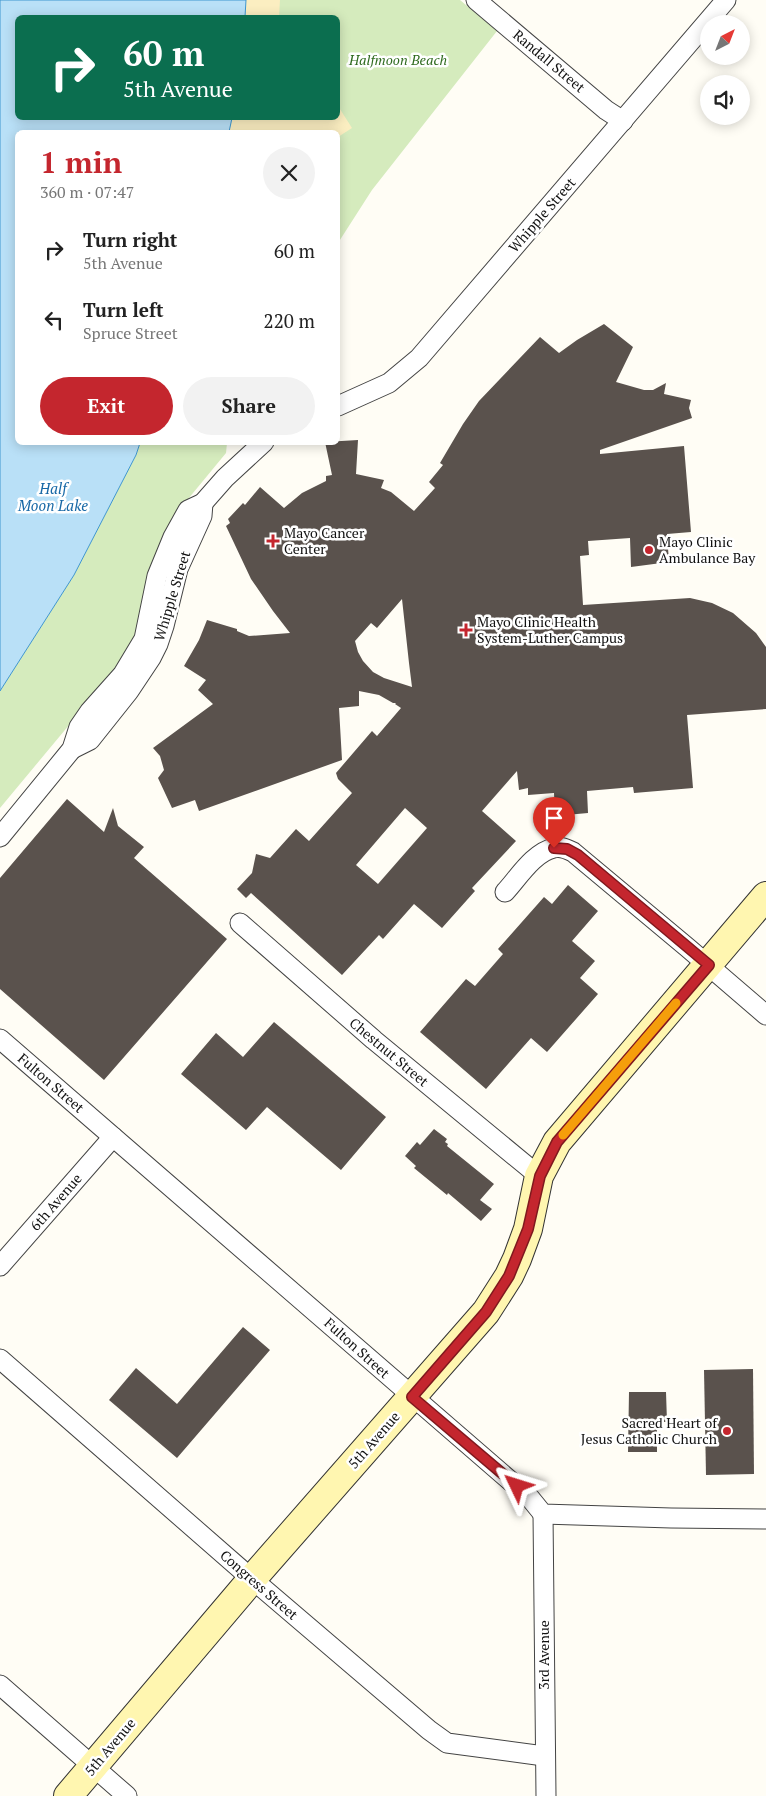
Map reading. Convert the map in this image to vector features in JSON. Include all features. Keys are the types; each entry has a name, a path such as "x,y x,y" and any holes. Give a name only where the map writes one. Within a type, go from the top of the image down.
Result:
{"main road":[{"name":"5th Avenue","path":"68,1796 252,1579 486,1312 509,1276 528,1229 540,1176 557,1142 766,896"}],"street":[{"name":"Randall Street","path":"476,0 606,110 623,121"},
{"name":"Whipple Street","path":"340,405 389,383 419,358 726,0"},
{"name":"Whipple Street","path":"0,837 72,749 90,740 129,691 151,658 164,626 178,569 202,516 203,503 225,478 261,445"},
{"path":"505,892 538,856 554,848 567,849 578,855 766,1015"},
{"name":"Chestnut Street","path":"240,923 374,1040 540,1176"},
{"name":"Fulton Street","path":"0,1039 530,1498 543,1514"},
{"name":"6th Avenue","path":"0,1266 113,1137"},
{"name":"Congress Street","path":"0,1359 252,1579 429,1730 447,1742 544,1756"},
{"path":"543,1514 766,1519"},
{"name":"3rd Avenue","path":"543,1514 544,1756 546,1796"},
{"path":"0,1685 127,1796"}],"green space":[{"name":"Halfmoon Beach","path":"246,0 460,0 497,31 372,190 340,240 340,130 229,130 232,120 340,120 340,15 245,15"},
{"path":"139,445 227,445 226,453 179,510 131,647 114,671 0,808 0,691 74,575 136,455"}],"sand":[{"path":"246,0 280,0 279,15 245,15"},
{"path":"340,109 352,128 340,136 340,130 229,130 232,120 340,120"}],"water":[{"name":"Half Moon Lake","path":"0,0 246,0 245,15 15,15 15,120 232,120 229,130 15,130 15,445 139,445 136,455 74,575 0,691"}],"building":[{"path":"604,324 633,347 616,382 644,390 653,390 666,383 664,394 691,400 689,408 692,418 600,450 600,454 684,446 691,532 667,534 669,562 631,567 630,538 588,541 589,555 580,556 583,605 690,598 712,603 733,613 756,633 766,647 766,709 687,715 693,788 634,793 633,787 587,791 588,813 555,816 554,793 528,795 528,788 519,790 517,771 482,811 516,841 472,888 475,891 442,928 414,904 383,939 379,935 342,975 251,893 246,898 237,889 252,873 256,854 270,858 296,829 309,841 352,793 338,779 336,773 372,731 377,736 401,708 396,703 379,695 359,691 359,706 339,708 342,760 199,811 195,800 172,808 158,778 164,770 160,756 153,748 213,704 198,690 206,680 184,666 199,640 207,620 237,629 237,631 249,636 290,633 251,579 226,526 230,523 228,519 243,503 245,505 260,487 284,508 302,493 326,481 326,476 332,475 326,445 340,445 340,441 358,440 356,474 384,480 381,488 391,492 414,511 435,488 429,482 443,465 440,463 479,401 540,337 559,353","holes":["402,599 412,687 384,678 373,672 363,661 355,641 371,623 377,628","405,808 427,828 378,884 356,865"]},
{"path":"67,799 104,832 113,808 118,826 144,847 134,858 227,939 104,1080 0,989 0,878"},
{"path":"568,885 598,911 572,941 595,961 580,978 598,994 547,1052 531,1038 486,1089 420,1032 466,979 475,986 503,954 498,949 544,897 552,904"},
{"path":"274,1022 386,1117 341,1170 267,1107 246,1130 181,1074 216,1033 243,1057"},
{"path":"434,1129 447,1139 445,1142 448,1144 447,1146 494,1184 480,1200 492,1209 481,1221 414,1168 416,1166 405,1156 417,1142 420,1145"},
{"path":"243,1327 270,1350 177,1458 109,1400 136,1368 177,1404"},
{"path":"753,1369 754,1474 706,1475 704,1370"},
{"path":"629,1392 666,1392 667,1422 657,1422 657,1452 628,1452"}],"slow traffic":[{"path":"563,1135 676,1003"}],"place":[{"name":"Mayo Cancer Center","path":"273,541"},
{"name":"Mayo Clinic Ambulance Bay","path":"649,550"},
{"name":"Mayo Clinic Health System-Luther Campus","path":"466,630"},
{"name":"Sacred Heart of Jesus Catholic Church","path":"727,1431"}],"route":[{"path":"517,1486 412,1397 486,1312 509,1276 528,1229 540,1176 557,1142 709,965 578,855 567,849 554,848"}]}
